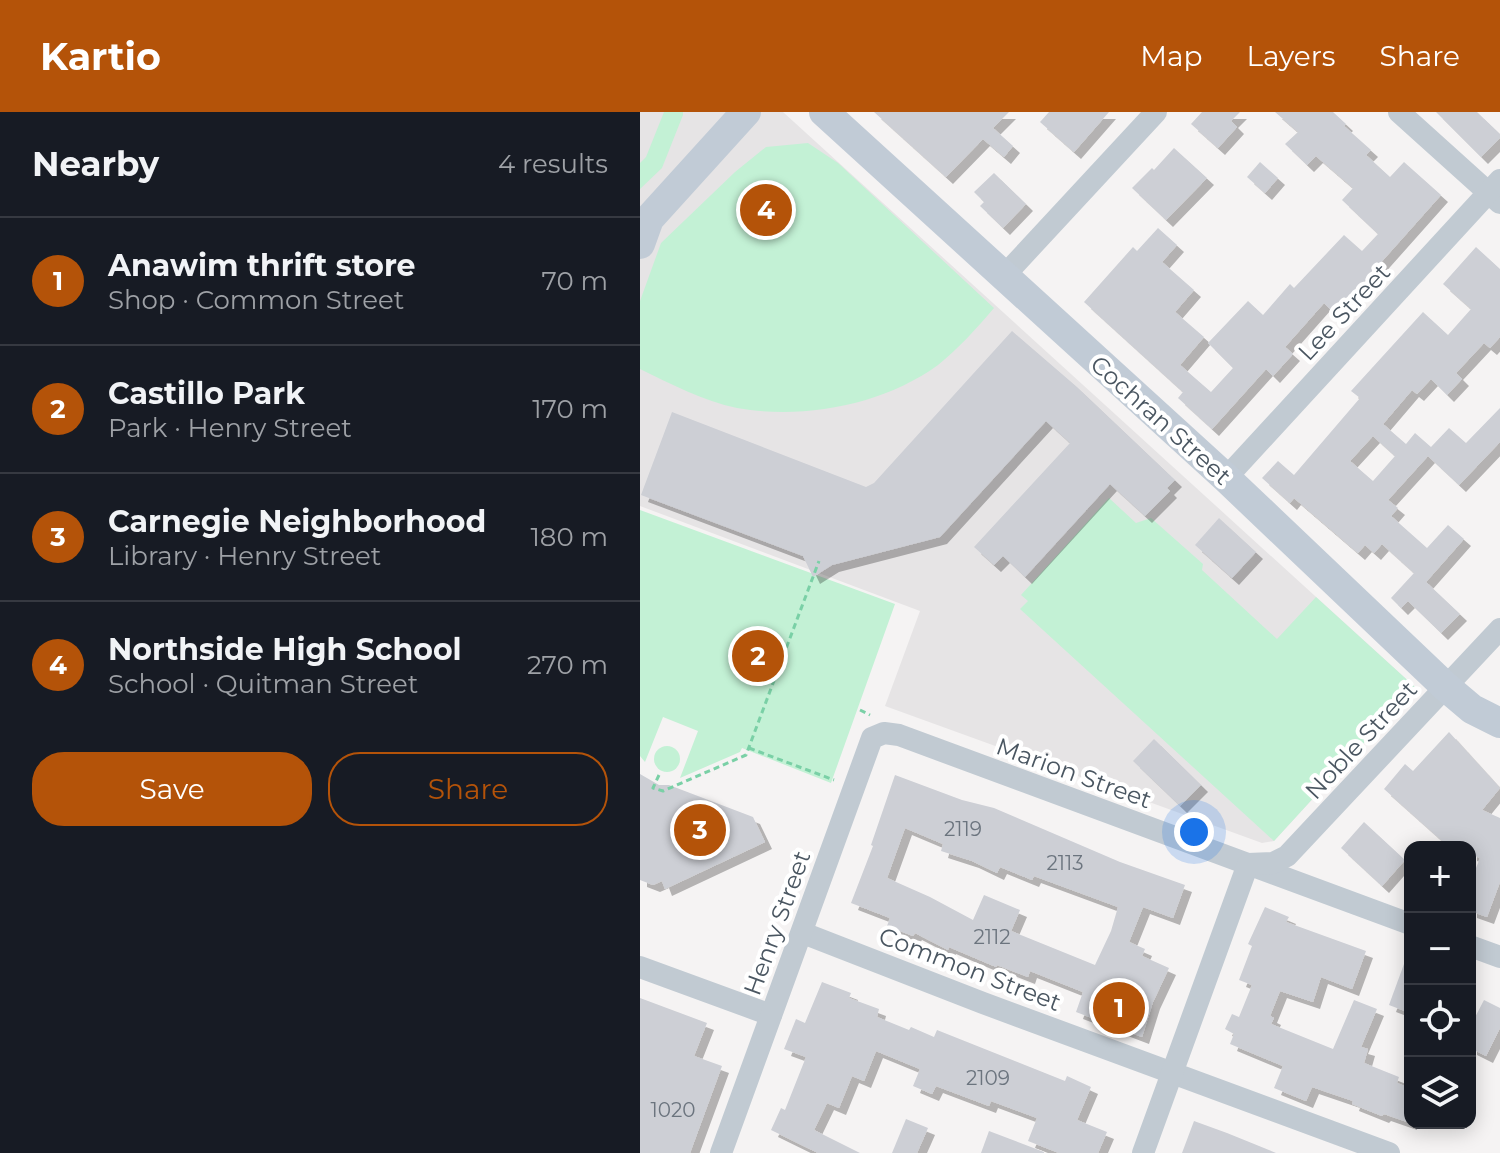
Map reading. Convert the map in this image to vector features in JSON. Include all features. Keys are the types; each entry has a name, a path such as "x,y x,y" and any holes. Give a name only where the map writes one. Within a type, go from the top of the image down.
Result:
{"street":[{"path":"640,244 649,219 746,112"},
{"name":"Cochran Street","path":"824,112 1226,478 1446,687 1472,709 1500,723"},
{"path":"1003,277 1156,112"},
{"path":"1399,112 1496,192"},
{"name":"Lee Street","path":"1226,478 1496,192"},
{"name":"Noble Street","path":"1248,864 1273,863 1287,856 1500,629"},
{"name":"Henry Street","path":"721,1153 872,738 884,733 899,735"},
{"name":"Marion Street","path":"899,735 1404,922"},
{"path":"1143,1153 1248,864"},
{"name":"Common Street","path":"803,933 1389,1153"},
{"path":"1476,948 1500,957"},
{"path":"640,967 771,1015"}],"path":[{"path":"659,775 653,788 663,791 746,755 819,561"},
{"path":"860,710 868,712 873,721"},
{"path":"749,748 834,780"}],"shaded area":[{"path":"640,112 783,112 1415,687 1274,841 1262,843 885,706 920,611 640,506"}],"green space":[{"path":"664,112 683,112 683,115 662,168 640,189 640,163 646,157"},
{"path":"808,143 838,163 994,308 968,338 938,365 893,390 842,406 789,412 737,408 700,397 640,369 640,301 661,243 735,172 766,147"},
{"path":"1109,498 1136,523 1151,518 1203,564 1202,570 1277,639 1316,597 1415,687 1274,841 1020,609 1028,601 1021,595"},
{"path":"640,510 895,604 831,783 742,748 740,752 680,778 698,731 663,717 645,762 640,756"},
{"path":"667,746 676,750 680,759 676,768 667,772 658,768 654,759 658,750"}],"building":[{"path":"874,112 1009,112 993,128 1013,146 1004,157 983,139 946,177"},
{"path":"1049,112 1109,112 1074,152 1040,122"},
{"path":"1202,112 1240,112 1231,121 1237,127 1218,148 1191,124"},
{"path":"1275,112 1333,112 1371,150 1366,155 1390,177 1404,162 1441,195 1335,314 1324,303 1285,347 1293,354 1273,376 1266,369 1212,429 1178,398 1183,392 1084,302 1133,247 1137,251 1158,228 1177,245 1162,262 1194,290 1175,312 1204,337 1180,365 1211,392 1233,368 1208,343 1248,301 1263,315 1290,284 1294,288 1344,235 1362,251 1378,234 1342,200 1353,188 1316,156 1307,165 1285,144 1298,132"},
{"path":"1436,112 1477,112 1500,134 1500,138 1481,157"},
{"path":"1174,148 1207,178 1166,220 1132,188"},
{"path":"1260,162 1278,178 1265,193 1247,177"},
{"path":"994,173 1026,204 1003,228 980,206 984,202 974,192"},
{"path":"1476,247 1500,269 1500,337 1490,348 1484,343 1456,373 1462,379 1447,395 1431,379 1417,394 1412,390 1383,424 1406,444 1415,433 1431,447 1449,428 1466,443 1500,408 1500,442 1459,485 1428,456 1388,500 1398,508 1391,516 1427,548 1448,525 1464,539 1426,582 1460,614 1441,633 1408,601 1401,608 1391,598 1414,573 1382,544 1374,553 1365,545 1358,553 1294,498 1290,503 1262,478 1278,461 1294,475 1360,398 1351,391 1423,312 1448,335 1471,309 1443,284","holes":["1373,436 1395,456 1373,481 1350,461"]},
{"path":"1012,331 1077,387 1175,480 1167,488 1170,491 1145,516 1110,484 1025,577 1003,556 994,565 974,547 1070,443 1046,421 940,537 832,565 813,577 803,556 641,495 672,412 866,487 874,483"},
{"path":"1219,518 1256,552 1232,578 1195,545"},
{"path":"1449,732 1500,788 1482,810 1500,818 1500,882 1487,917 1476,913 1476,868 1480,858 1476,856 1476,841 1442,841 1384,789 1405,764 1413,771"},
{"path":"1154,739 1201,785 1180,806 1133,761"},
{"path":"640,774 659,785 669,785 753,817 765,842 665,889 662,881 653,885 640,880"},
{"path":"895,775 962,800 994,808 1120,862 1185,885 1173,918 1143,907 1129,942 1145,949 1142,956 1169,968 1153,1002 1142,1037 1076,1012 1083,992 1030,971 1028,977 949,947 948,950 915,933 913,936 887,926 890,918 851,903","holes":["905,828 943,844 941,851 997,873 1000,867 1032,880 1034,876 1118,907 1095,965 1011,931 1020,910 984,895 973,920 887,878"]},
{"path":"1364,822 1404,861 1382,886 1341,848"},
{"path":"1265,907 1289,917 1286,922 1366,951 1352,989 1321,977 1313,1002 1280,991 1270,1016 1274,1018 1271,1024 1333,1049 1354,1000 1377,1009 1361,1047 1368,1049 1364,1063 1399,1077 1397,1083 1404,1086 1404,1121 1382,1116 1352,1104 1353,1101 1312,1087 1306,1101 1274,1088 1283,1066 1230,1044 1234,1034 1225,1029 1232,1014 1239,1017 1252,985 1239,980 1252,946 1248,944"},
{"path":"1404,964 1404,1011 1389,1005"},
{"path":"822,982 851,993 849,998 879,1009 877,1017 909,1030 911,1027 934,1037 937,1030 1065,1081 1067,1076 1091,1087 1077,1120 1107,1132 1098,1153 1059,1153 1028,1141 1037,1118 991,1101 989,1106 936,1086 932,1094 913,1086 920,1069 876,1051 864,1081 852,1076 839,1108 827,1103 814,1130 860,1153 818,1153 771,1130 781,1108 785,1110 806,1057 784,1049 796,1019 805,1023"},
{"path":"640,998 707,1023 694,1056 722,1066 690,1153 640,1153"},
{"path":"1484,1000 1500,1008 1500,1028 1486,1056 1476,1051 1476,1015"},
{"path":"906,1119 928,1128 917,1153 892,1153"},
{"path":"1194,1121 1227,1133 1276,1153 1182,1153"},
{"path":"989,1131 1044,1152 1044,1153 981,1153"}],"place":[{"name":"Northside High School","path":"766,210"},
{"name":"Castillo Park","path":"758,656"},
{"name":"Carnegie Neighborhood","path":"700,830"},
{"name":"Anawim thrift store","path":"1119,1008"}]}
